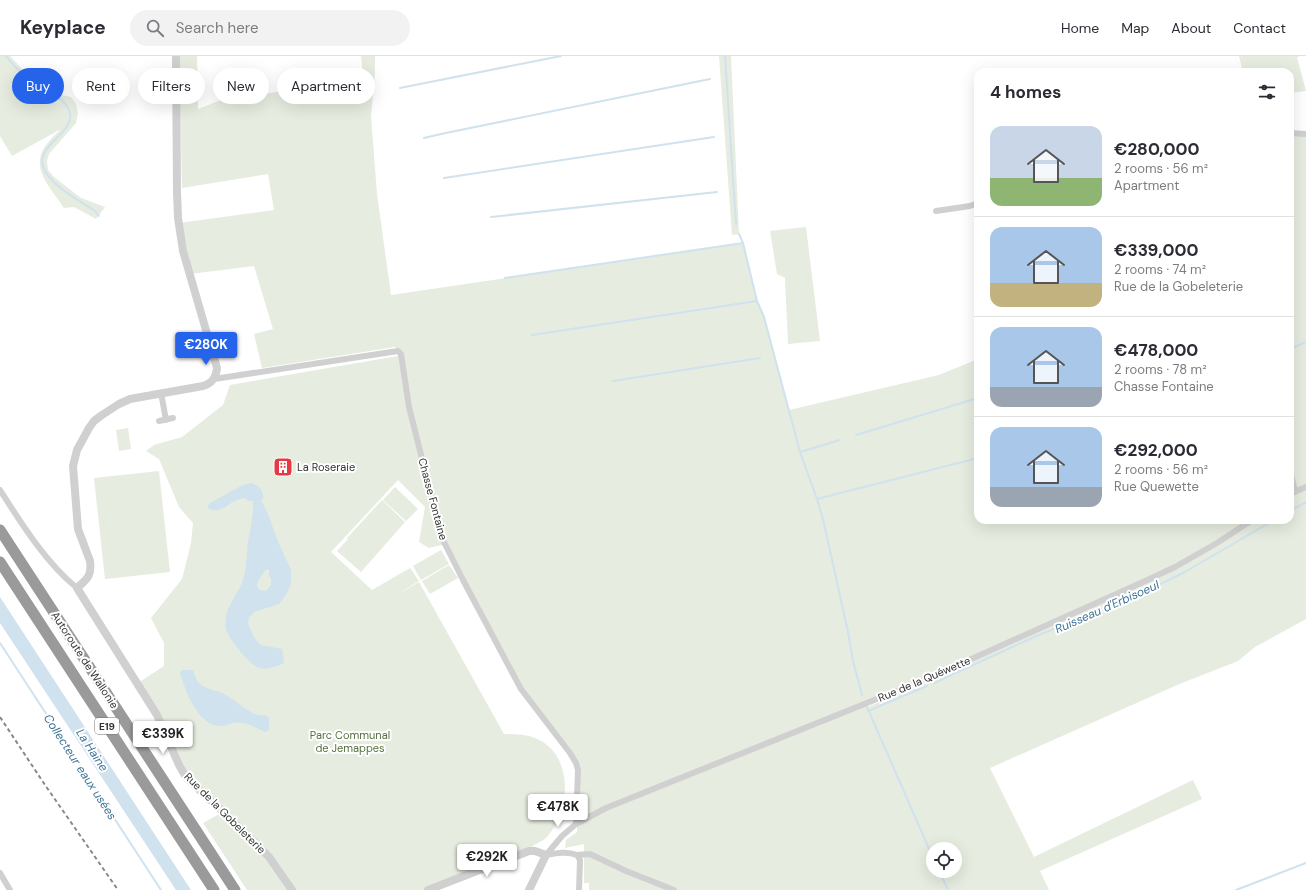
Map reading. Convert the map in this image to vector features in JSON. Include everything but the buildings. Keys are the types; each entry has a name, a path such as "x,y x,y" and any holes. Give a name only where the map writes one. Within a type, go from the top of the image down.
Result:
{"highway":[{"name":"Autoroute de Wallonie","path":"0,530 235,890"},
{"name":"Autoroute de Wallonie","path":"0,562 214,890"}],"street":[{"path":"0,490 49,560 61,574 77,588 89,577 91,566 80,537 77,522 73,466 77,450 89,428 94,421 102,415 130,399 203,386 214,379 217,368 184,251 178,218 176,56"},
{"path":"1294,133 1306,134"},
{"path":"936,211 974,204"},
{"name":"Chasse Fontaine","path":"214,379 398,351 401,354 409,407 442,538 521,689 576,763 578,770 576,824"},
{"path":"161,393 166,420"},
{"path":"159,421 173,418"},
{"path":"1294,492 1306,487"},
{"name":"Rue de la Quéwette","path":"546,855 562,836 586,818 623,801 928,678 1175,567 1218,543 1246,524"},
{"name":"Rue de la Gobeleterie","path":"77,588 157,715 178,765 186,777 269,858 292,890"},
{"path":"428,890 528,851 535,851 546,855 570,852 577,855 590,854 626,871 674,890"},
{"path":"529,890 546,855"},
{"path":"577,855 580,860 579,890"},
{"path":"0,873 10,890"}],"green space":[{"path":"0,56 10,56 21,68 12,68 12,104 64,104 64,95 71,97 72,104 76,104 78,113 76,123 49,154 47,161 48,170 54,177 81,198 105,207 96,219 74,207 64,208 44,178 40,162 41,153 51,139 61,129 12,156 0,136"},
{"path":"179,56 197,56 197,68 179,68"},
{"path":"361,56 375,56 375,68 362,68"},
{"path":"719,56 731,56 739,234 732,235"},
{"path":"1239,56 1300,56 1297,57 1306,91 1294,92 1294,68 1242,68"},
{"name":"Parc Communal de Jemappes","path":"277,92 277,104 372,104 371,116 377,194 391,295 743,243 757,301 764,317 789,410 939,375 974,361 974,524 1294,524 1294,133 1306,134 1306,619 1255,647 1238,661 1177,685 990,768 1034,857 1193,780 1202,799 1040,871 1049,890 589,890 589,883 584,883 584,844 565,848 566,840 577,832 576,763 533,705 446,544 429,548 419,542 425,507 398,480 331,552 372,590 410,568 419,581 392,598 419,582 504,734 533,737 547,745 554,752 560,762 565,783 563,805 560,816 549,835 532,846 529,851 428,890 294,890 271,857 188,776 138,683 164,666 164,643 151,618 182,579 191,543 193,523 179,507 159,459 146,451 154,445 182,437 223,405 230,385 398,356 395,347 262,368 254,334 273,329 254,266 190,274 179,223 274,210 268,174 182,188 180,104 198,104 198,109 213,103 269,104 269,93","holes":["929,678 930,682 867,707 865,704"]},
{"path":"806,227 820,341 788,344 785,278 777,274 770,231"},
{"path":"128,428 131,449 119,451 116,430"},
{"path":"159,471 170,572 105,579 94,478"},
{"path":"395,487 418,509 406,521 383,500"},
{"path":"382,500 405,522 361,572 337,551"},
{"path":"441,550 449,564 421,580 413,566"},
{"path":"449,565 458,578 430,594 422,581"},
{"path":"223,812 241,829 292,890 247,890 203,823"}],"water":[{"path":"251,483 259,487 262,491 263,499 261,500 291,570 291,584 286,595 279,604 254,612 249,618 248,624 255,639 261,645 282,649 284,663 269,668 260,668 251,663 236,646 226,630 228,609 243,581 245,573 253,514 253,501 249,501 245,498 239,499 222,509 213,510 207,508 210,503 243,485","holes":["266,569 269,570 271,585 266,591 260,590 257,586 258,581"]},
{"name":"La Haine","path":"0,597 191,890 176,890 0,623"},
{"path":"182,670 193,670 198,681 203,686 230,697 244,708 255,714 265,715 269,718 269,730 265,732 242,723 233,723 221,726 213,725 206,721 199,714 189,698 180,673"}],"waterway":[{"path":"6,56 34,84 59,98 68,108 70,117 67,127 46,150 43,157 43,165 46,173 52,181 95,211 99,216"},
{"path":"400,88 561,56"},
{"path":"725,56 736,224"},
{"path":"424,138 710,79"},
{"path":"444,178 714,137"},
{"path":"491,217 717,192"},
{"path":"739,234 743,243 757,301 764,317 800,452 823,519 853,661 862,695"},
{"path":"505,278 743,243"},
{"path":"532,335 757,301"},
{"path":"1294,347 1306,342"},
{"path":"613,381 760,358"},
{"path":"856,435 974,399"},
{"path":"800,452 840,440"},
{"path":"817,499 974,459"},
{"name":"Ruisseau d'Erbisoeul","path":"1294,509 1306,502"},
{"name":"Ruisseau d'Erbisoeul","path":"934,683 1034,637 1142,593 1185,572 1267,524"},
{"name":"Collecteur eaux usées","path":"0,643 161,890"},
{"name":"Ruisseau d'Erbisoeul","path":"868,711 927,686"},
{"path":"867,707 926,842"},
{"path":"1236,890 1306,863"},
{"path":"942,878 948,890"}],"railway":[{"path":"0,717 118,890"}],"place":[{"name":"La Roseraie","path":"283,467"}]}
